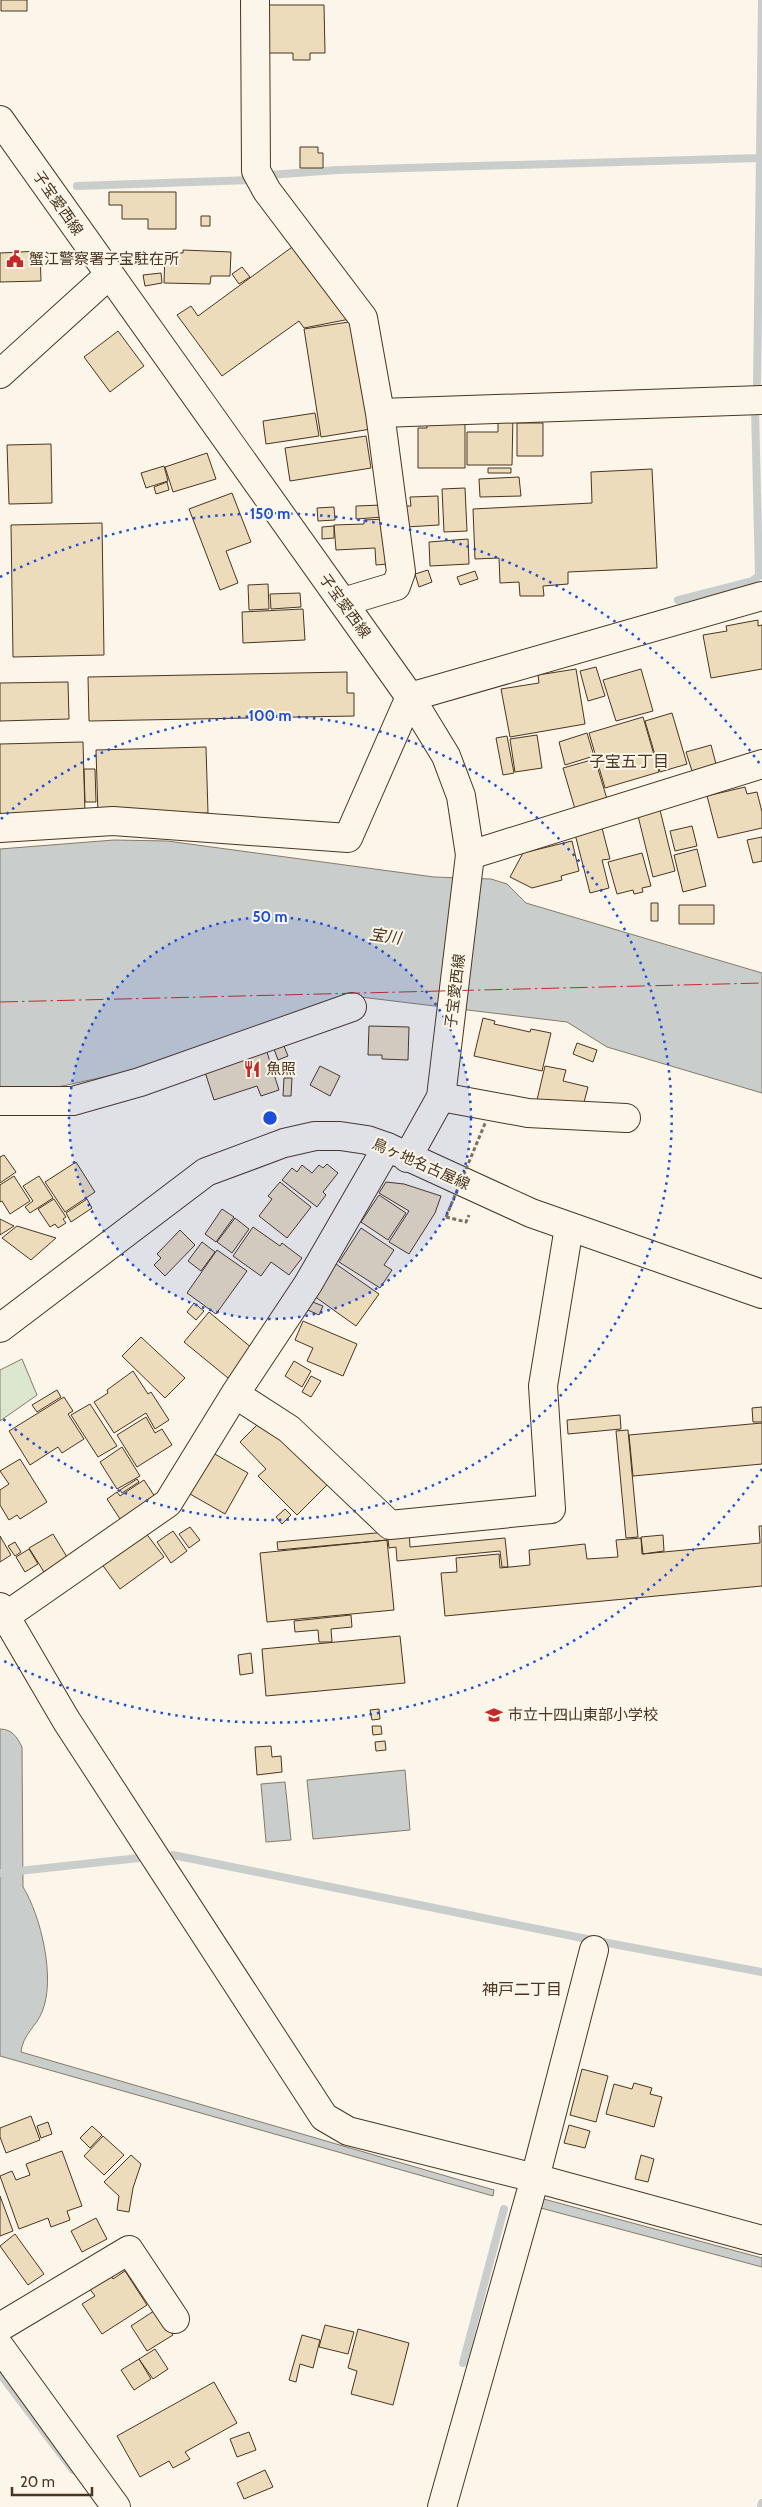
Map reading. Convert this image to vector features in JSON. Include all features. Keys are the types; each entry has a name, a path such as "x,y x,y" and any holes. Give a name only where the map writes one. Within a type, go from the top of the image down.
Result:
{"street":[{"path":"255,0 256,172 267,191 363,318 380,412 401,572 396,586 343,602"},
{"name":"子宝愛西線","path":"0,120 109,276 410,697 450,764 462,796 470,859 441,1097 397,1152 308,1284 168,1503 2,1614"},
{"path":"0,374 109,276"},
{"path":"380,412 762,400"},
{"path":"0,828 112,821 348,838 410,697 762,596"},
{"path":"470,859 762,764"},
{"path":"0,1101 73,1101 140,1082 352,1007"},
{"path":"441,1097 528,1114 626,1118"},
{"name":"鳥ヶ地名古屋線","path":"0,1328 206,1172 284,1143 315,1136 340,1136 367,1140 531,1214 762,1294"},
{"path":"236,1394 289,1429 390,1525 551,1510 543,1386 569,1227"},
{"path":"2,1614 66,1720 324,2117 348,2131 535,2178 762,2240"},
{"path":"442,2507 535,2178 594,1950"},
{"path":"0,2326 129,2250 175,2319"},
{"path":"0,2347 116,2507"}],"path":[{"path":"463,1212 470,1215 466,1222 446,1217 486,1121"}],"green space":[{"path":"22,1359 37,1395 0,1421 0,1370"}],"water":[{"name":"宝川","path":"114,840 167,841 434,877 491,879 507,884 526,903 762,973 762,1093 607,1047 567,1022 352,996 126,1072 49,1089 0,1090 0,849"},
{"path":"0,1729 8,1730 14,1734 22,1747 23,1887 36,1914 47,1966 46,1998 42,2012 24,2040 21,2052 494,2190 493,2196 0,2056"},
{"path":"405,1770 410,1830 313,1839 307,1780"},
{"path":"285,1782 291,1840 266,1842 261,1784"},
{"path":"540,2198 762,2258 762,2267 537,2207"}],"building":[{"path":"1,0 27,0 27,11 1,11"},
{"path":"266,5 324,5 325,53 310,53 310,60 293,60 293,53 266,53"},
{"path":"300,147 318,147 318,153 323,153 323,168 300,168"},
{"path":"109,192 176,192 176,229 148,229 148,219 122,219 122,205 109,205"},
{"path":"201,216 210,216 210,226 201,226"},
{"path":"299,242 355,318 304,328 299,321 222,376 177,315 191,306 198,316"},
{"path":"183,250 231,252 230,276 211,276 210,284 164,283 165,252 183,253"},
{"path":"40,251 41,281 0,282 0,253"},
{"path":"242,267 250,277 239,284 232,274"},
{"path":"161,273 162,283 145,286 143,275"},
{"path":"355,321 371,429 321,437 304,329"},
{"path":"118,331 144,366 110,392 84,357"},
{"path":"315,413 319,436 266,444 263,421"},
{"path":"498,414 513,414 512,465 467,465 467,432 498,432"},
{"path":"427,420 465,420 465,468 418,468 418,428 427,428"},
{"path":"517,423 543,423 543,456 517,456"},
{"path":"366,436 371,468 290,481 285,448"},
{"path":"51,444 52,503 9,504 7,445"},
{"path":"207,453 216,479 173,492 165,467"},
{"path":"164,466 168,481 146,488 141,473"},
{"path":"488,468 511,468 511,473 488,473"},
{"path":"652,469 657,568 568,572 568,584 543,586 544,596 520,596 519,582 500,583 499,558 475,559 473,509 592,503 591,472"},
{"path":"519,477 521,496 480,497 479,479"},
{"path":"167,482 169,490 156,494 154,487"},
{"path":"465,488 467,531 444,532 442,489"},
{"path":"232,493 251,542 226,551 238,583 220,590 189,509"},
{"path":"438,496 439,525 406,527 405,506 411,506 410,497"},
{"path":"382,505 383,517 356,519 356,506"},
{"path":"334,507 335,520 318,521 317,508"},
{"path":"385,519 388,564 376,565 375,548 336,550 334,525 364,524 364,520"},
{"path":"102,523 104,655 13,657 11,525"},
{"path":"334,526 334,538 322,539 322,527"},
{"path":"468,539 469,564 430,566 429,542"},
{"path":"428,570 432,582 419,587 415,574"},
{"path":"475,571 478,579 460,585 457,577"},
{"path":"268,584 269,609 249,610 248,585"},
{"path":"300,593 301,607 271,609 270,594"},
{"path":"303,609 305,640 243,643 242,612"},
{"path":"758,620 758,626 762,625 762,669 711,678 703,635 727,631 726,626"},
{"path":"596,667 605,696 588,701 580,671"},
{"path":"576,669 585,724 510,737 501,689 539,683 538,675"},
{"path":"641,669 653,711 616,721 603,680"},
{"path":"347,672 347,693 354,693 354,716 89,721 88,677"},
{"path":"68,682 69,719 0,721 0,683"},
{"path":"672,713 687,764 660,772 645,721"},
{"path":"643,717 659,772 605,788 589,733"},
{"path":"587,733 594,756 565,765 559,742"},
{"path":"537,735 542,768 515,772 510,739"},
{"path":"507,736 514,773 503,775 496,738"},
{"path":"83,742 85,814 0,816 0,744"},
{"path":"711,745 716,764 692,771 686,752"},
{"path":"206,747 208,813 98,815 96,750"},
{"path":"595,759 607,799 575,809 563,768"},
{"path":"84,769 95,769 96,802 85,802"},
{"path":"745,787 747,794 757,792 762,812 762,828 718,838 707,796"},
{"path":"660,810 675,871 653,877 638,816"},
{"path":"692,826 697,846 675,851 670,831"},
{"path":"602,828 610,859 602,860 609,888 590,893 575,834"},
{"path":"762,837 762,861 753,863 747,840"},
{"path":"572,841 579,871 561,876 562,880 532,888 510,877 523,853"},
{"path":"697,849 706,886 683,892 674,855"},
{"path":"642,853 651,886 642,888 643,892 634,894 633,890 617,894 608,862"},
{"path":"651,903 658,903 658,921 651,921"},
{"path":"679,905 714,905 714,924 679,924"},
{"path":"483,1018 495,1021 494,1024 530,1032 531,1029 551,1033 542,1071 474,1056"},
{"path":"369,1026 409,1027 408,1060 382,1059 382,1055 368,1055"},
{"path":"577,1043 597,1050 593,1062 573,1054"},
{"path":"284,1046 288,1056 278,1060 274,1049"},
{"path":"266,1049 279,1090 261,1096 257,1086 214,1100 204,1069"},
{"path":"290,1061 293,1072 284,1075 280,1064"},
{"path":"320,1066 340,1076 330,1096 310,1085"},
{"path":"545,1066 566,1070 563,1081 588,1087 582,1110 537,1100"},
{"path":"284,1078 292,1078 291,1096 283,1096"},
{"path":"4,1155 16,1172 0,1183 0,1157"},
{"path":"76,1162 95,1192 65,1212 45,1182"},
{"path":"327,1164 338,1173 323,1192 326,1195 317,1207 282,1180 292,1168 297,1172 302,1165 312,1173 319,1165 323,1168"},
{"path":"14,1176 30,1201 10,1214 2,1201 0,1202 0,1185"},
{"path":"39,1176 53,1198 30,1213 25,1207 33,1201 23,1186"},
{"path":"280,1182 311,1207 287,1238 259,1216 272,1199 268,1196"},
{"path":"386,1182 404,1184 441,1196 435,1213 409,1254 389,1242 409,1211 379,1193"},
{"path":"379,1195 406,1213 388,1240 361,1222"},
{"path":"54,1199 66,1217 63,1219 66,1223 58,1228 55,1224 50,1227 38,1209"},
{"path":"87,1199 92,1208 71,1222 66,1213"},
{"path":"222,1209 234,1217 216,1242 205,1234"},
{"path":"235,1218 249,1229 232,1253 217,1242"},
{"path":"0,1219 14,1226 0,1235"},
{"path":"17,1226 56,1238 31,1260 2,1238"},
{"path":"253,1227 280,1246 282,1243 302,1258 289,1275 271,1262 261,1276 233,1256"},
{"path":"361,1228 394,1250 384,1265 392,1270 380,1288 339,1262"},
{"path":"180,1230 195,1245 165,1276 154,1265 161,1258 157,1254"},
{"path":"202,1242 215,1252 201,1271 188,1261"},
{"path":"217,1250 247,1271 216,1314 187,1293"},
{"path":"336,1264 379,1294 356,1326 314,1296"},
{"path":"305,1299 323,1306 319,1315 301,1307"},
{"path":"194,1303 204,1311 196,1320 187,1312"},
{"path":"209,1312 253,1349 228,1378 184,1342"},
{"path":"303,1321 357,1344 343,1376 307,1361 313,1348 295,1340"},
{"path":"141,1337 185,1378 165,1398 122,1356"},
{"path":"294,1361 311,1371 302,1387 285,1376"},
{"path":"133,1371 148,1394 151,1392 169,1420 155,1429 146,1413 114,1433 94,1402 108,1393 107,1390"},
{"path":"311,1376 321,1381 311,1397 302,1392"},
{"path":"57,1390 61,1397 37,1412 32,1405"},
{"path":"64,1397 73,1411 68,1414 84,1439 62,1453 58,1447 30,1465 9,1431"},
{"path":"90,1404 117,1446 98,1457 71,1415"},
{"path":"762,1407 762,1422 753,1422 752,1408"},
{"path":"620,1415 621,1429 568,1434 567,1420"},
{"path":"146,1417 155,1433 162,1429 172,1445 137,1467 117,1435"},
{"path":"263,1419 328,1484 297,1515 258,1476 266,1469 240,1442"},
{"path":"762,1423 762,1464 633,1476 629,1435"},
{"path":"628,1430 638,1537 626,1538 616,1431"},
{"path":"122,1447 140,1476 117,1489 100,1462"},
{"path":"213,1453 248,1473 225,1514 190,1494"},
{"path":"20,1459 47,1502 20,1519 17,1515 9,1520 0,1505 0,1490 9,1484 0,1471"},
{"path":"137,1479 139,1482 122,1493 120,1490"},
{"path":"144,1480 157,1500 122,1522 107,1499 117,1492 120,1496"},
{"path":"285,1509 291,1515 282,1524 276,1517"},
{"path":"759,1526 762,1526 762,1586 445,1616 441,1573 457,1572 456,1558 499,1554 500,1568 530,1565 529,1550 585,1544 587,1559 618,1557 616,1540 641,1538 642,1554 760,1543"},
{"path":"190,1527 200,1540 189,1548 179,1534"},
{"path":"409,1530 410,1547 505,1538 508,1567 502,1567 500,1551 397,1561 396,1547 389,1548 388,1540 278,1550 277,1542"},
{"path":"173,1531 187,1551 171,1563 157,1542"},
{"path":"145,1532 164,1557 120,1589 101,1563"},
{"path":"53,1534 67,1557 44,1572 29,1548"},
{"path":"663,1535 664,1551 643,1554 641,1537"},
{"path":"0,1536 11,1555 0,1562"},
{"path":"387,1540 394,1610 267,1622 260,1553"},
{"path":"15,1542 21,1552 15,1556 8,1546"},
{"path":"29,1549 38,1564 25,1572 16,1557"},
{"path":"351,1615 352,1627 331,1629 332,1642 319,1642 318,1630 295,1632 294,1621"},
{"path":"400,1636 405,1683 266,1696 262,1649"},
{"path":"251,1653 253,1673 240,1675 238,1655"},
{"path":"379,1709 380,1719 372,1720 370,1710"},
{"path":"372,1726 381,1726 382,1734 373,1735"},
{"path":"385,1741 386,1750 376,1751 375,1742"},
{"path":"271,1746 272,1757 281,1756 282,1772 257,1775 255,1747"},
{"path":"582,2069 608,2076 596,2122 570,2115"},
{"path":"634,2083 652,2088 650,2094 662,2097 654,2127 606,2114 614,2084 632,2089"},
{"path":"31,2116 40,2140 6,2153 0,2137 0,2128"},
{"path":"48,2122 52,2134 41,2138 37,2126"},
{"path":"569,2125 590,2131 585,2148 564,2143"},
{"path":"92,2126 102,2135 90,2148 80,2138"},
{"path":"103,2136 124,2155 104,2175 84,2156"},
{"path":"62,2151 82,2206 67,2211 70,2220 51,2227 48,2218 19,2229 0,2176 12,2171 16,2180 30,2175 26,2164"},
{"path":"131,2155 141,2164 133,2188 129,2212 117,2210 119,2196 104,2182"},
{"path":"641,2155 654,2159 648,2182 635,2179"},
{"path":"0,2196 13,2231 0,2236"},
{"path":"96,2218 107,2239 82,2252 71,2231"},
{"path":"15,2234 44,2274 28,2285 0,2246"},
{"path":"125,2271 147,2305 102,2334 82,2304 95,2296 89,2288 111,2275 113,2279"},
{"path":"157,2309 173,2335 147,2351 131,2326"},
{"path":"325,2325 354,2332 348,2354 319,2347"},
{"path":"358,2329 409,2343 393,2405 351,2394 357,2371 348,2368"},
{"path":"302,2335 320,2340 313,2368 300,2364 296,2382 289,2380"},
{"path":"155,2349 168,2369 153,2379 139,2359"},
{"path":"139,2359 151,2379 134,2390 121,2370"},
{"path":"214,2382 237,2423 185,2452 190,2459 173,2468 169,2461 140,2477 117,2436"},
{"path":"249,2432 256,2450 237,2457 230,2439"},
{"path":"265,2470 273,2487 244,2499 237,2483"}],"waterway":[{"path":"757,386 762,0"},
{"path":"269,175 337,170 759,158"},
{"path":"77,186 251,180"},
{"path":"678,600 752,581 759,576 755,407"},
{"path":"173,1855 592,1940 762,1972"},
{"path":"0,1873 139,1858"},
{"path":"463,2363 504,2209"},
{"path":"0,2374 73,2470"},
{"path":"761,2507 762,2503"}],"power":[{"path":"0,1002 762,983"}],"place":[{"name":"蟹江警察署子宝駐在所","path":"15,259"},
{"name":"魚照","path":"252,1069"},
{"name":"市立十四山東部小学校","path":"494,1715"}],"district":[{"name":"子宝五丁目","path":"629,761"},
{"name":"神戸二丁目","path":"522,1989"}]}
